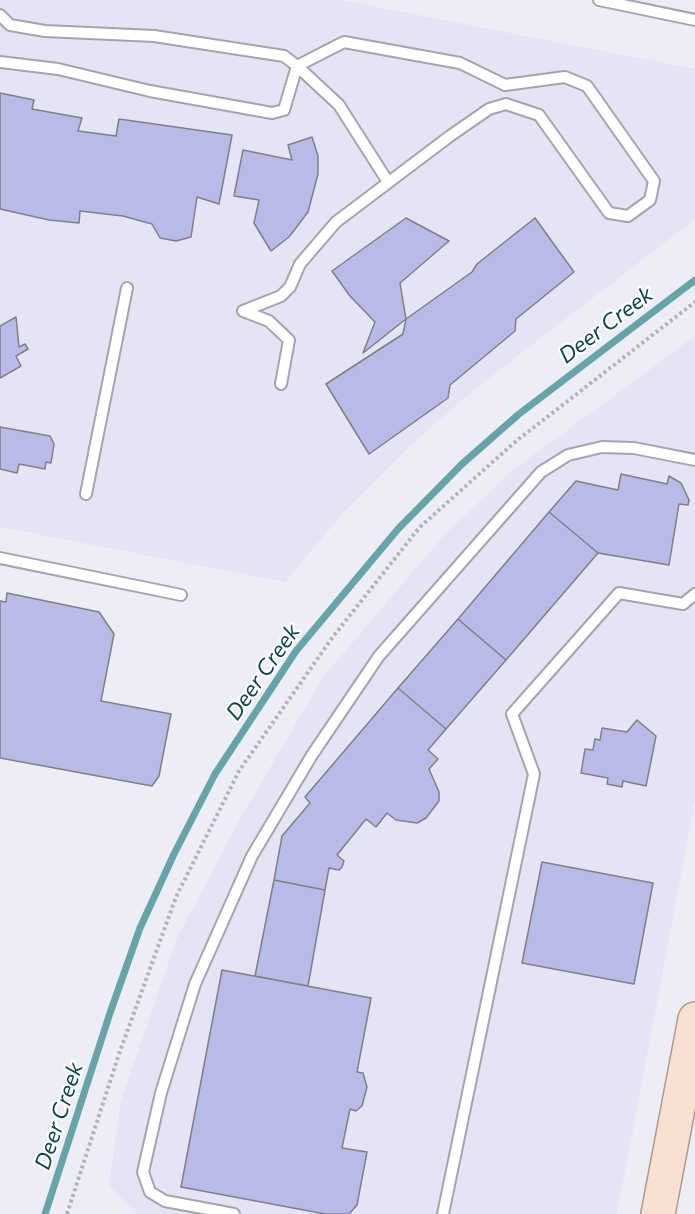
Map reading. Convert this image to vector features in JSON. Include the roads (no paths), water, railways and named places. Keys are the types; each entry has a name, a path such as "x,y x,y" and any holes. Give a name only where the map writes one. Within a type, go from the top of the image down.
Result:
{"main road":[{"path":"658,1214 695,1019"}],"lane":[{"path":"599,0 695,20"},
{"path":"0,15 10,25 33,29 154,36 284,56 339,105 388,182"},
{"path":"0,62 58,69 150,91 272,113 284,110 297,66 344,42 460,63 505,85 565,77 587,86 654,181 650,200 628,216 609,213 539,115 506,104 489,109 336,222 300,264 290,287 281,296 243,311 269,321 289,340 281,384"},
{"path":"505,85 506,104"},
{"path":"86,494 127,288"},
{"path":"234,1214 165,1201 150,1192 143,1172 160,1093 195,984 252,856 312,755 379,656 541,472 568,455 602,447 634,448 695,460"},
{"path":"0,558 181,595"},
{"path":"443,1214 534,774 512,714 619,593 683,604 695,594"}],"waterway":[{"name":"Deer Creek","path":"45,1214 140,928 174,854 215,774 296,651 398,529 462,464 519,414 695,280"}]}
